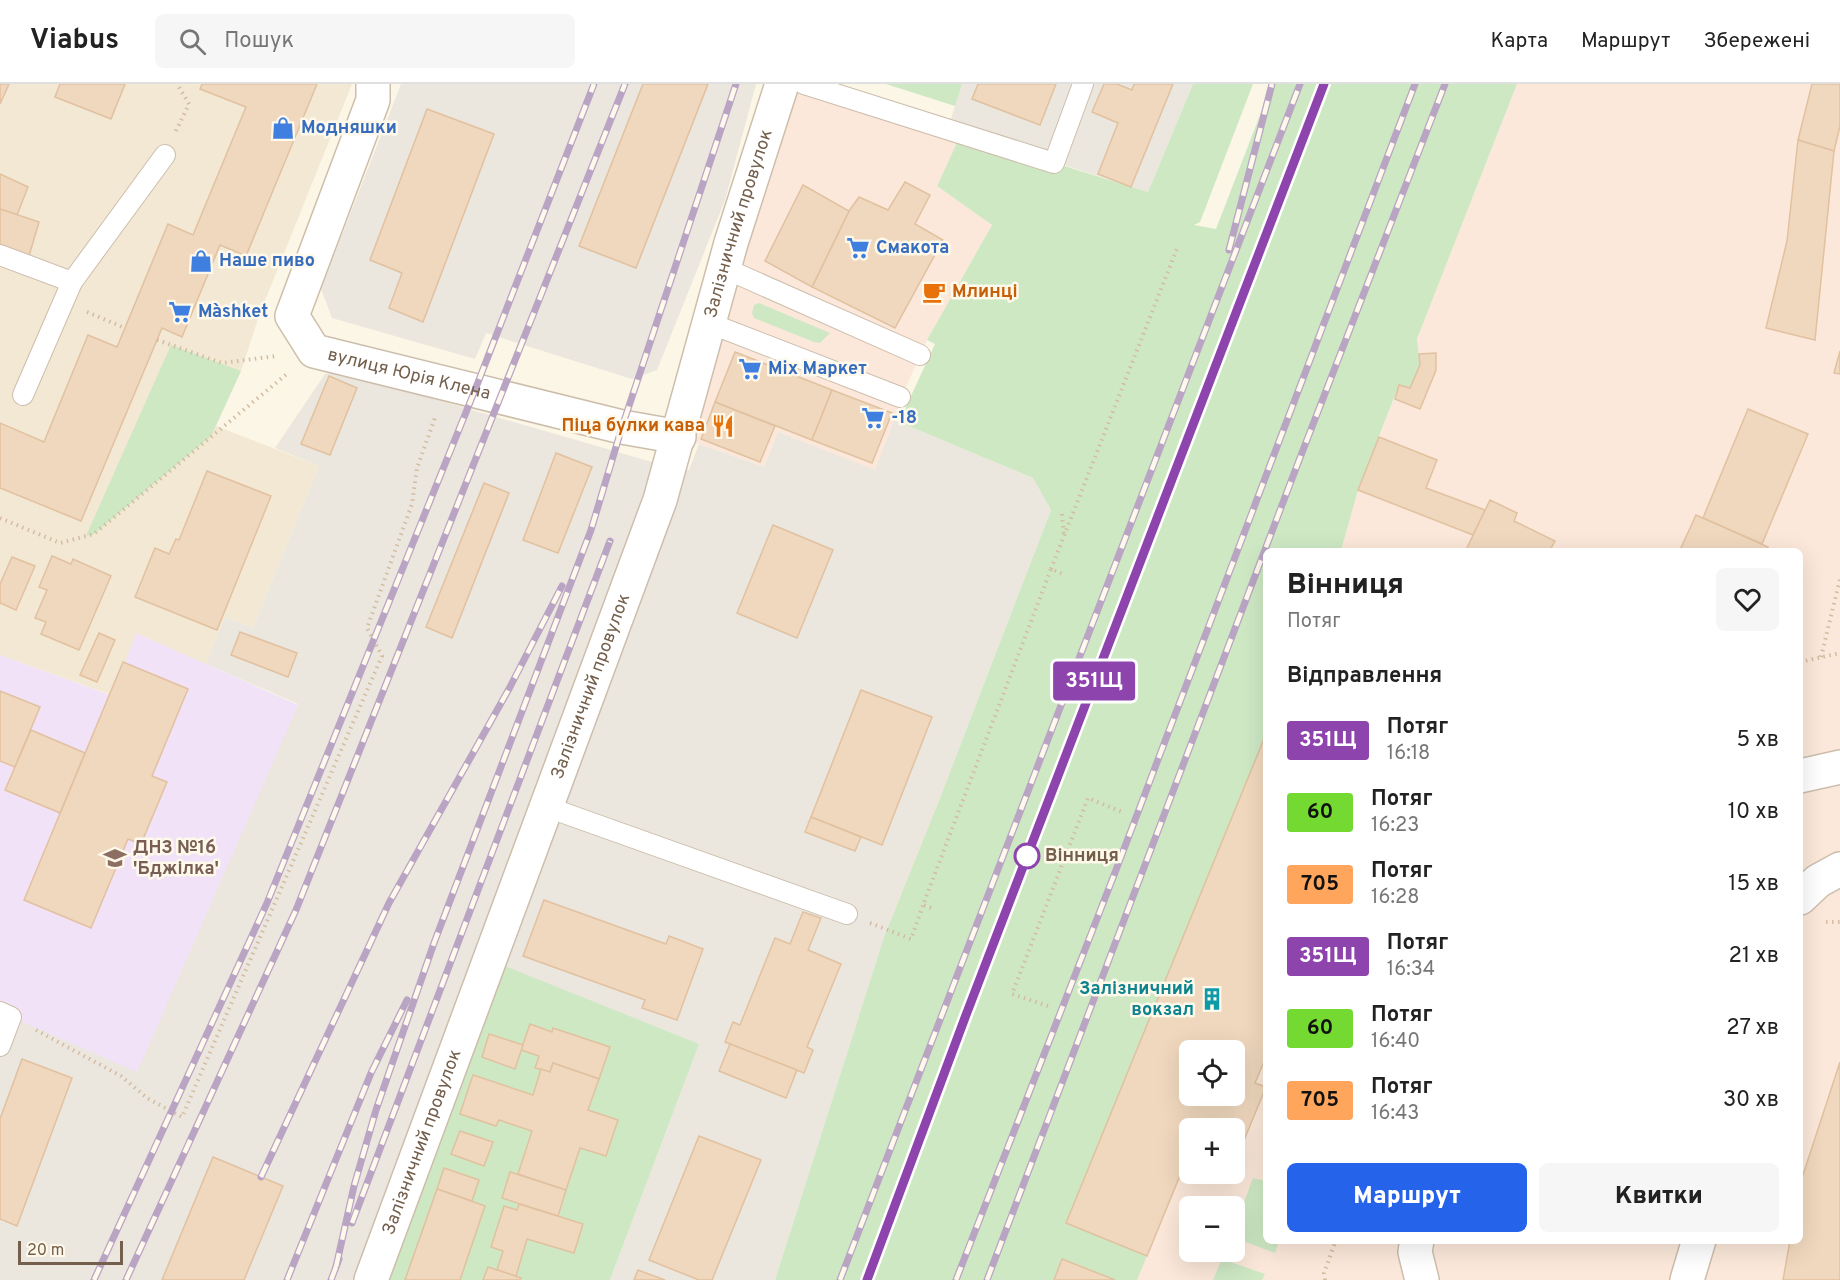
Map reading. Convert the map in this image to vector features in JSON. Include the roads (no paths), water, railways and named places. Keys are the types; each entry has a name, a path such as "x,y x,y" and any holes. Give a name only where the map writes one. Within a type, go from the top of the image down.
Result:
{"street":[{"name":"вулиця Юрія Клена","path":"373,84 373,100 292,316 314,351 622,427 679,437"},
{"name":"Залізничний провулок","path":"371,1280 660,500 724,268 782,84"},
{"path":"1803,775 1840,767"},
{"path":"1803,895 1818,881 1840,869"},
{"path":"1416,1244 1415,1252 1422,1280"},
{"path":"1687,1280 1698,1244"}],"lane":[{"path":"804,84 1053,163 1083,84"},
{"path":"23,395 72,282 165,155"},
{"path":"0,255 72,282"},
{"path":"724,268 920,355"},
{"path":"709,323 900,397"},
{"path":"547,807 847,914"},
{"path":"0,1046 6,1014"}],"railway":[{"path":"94,1280 267,903 475,390 594,84"},
{"path":"126,1280 296,910 625,84"},
{"path":"336,1267 354,1186 376,1110 434,943 591,530 622,427 736,84"},
{"path":"1229,250 1272,84"},
{"path":"840,1280 1300,84"},
{"path":"867,1280 966,1015 1324,84"},
{"path":"956,1280 1116,870 1415,84"},
{"path":"1266,548 1445,84"},
{"path":"352,1223 610,541"},
{"path":"987,1280 1263,555"},
{"path":"261,1177 389,903 510,687 562,586"},
{"path":"287,1280 371,1073 407,1000"},
{"path":"331,1280 339,1259"}],"train":[{"name":"351Щ","path":"867,1280 966,1015 1324,84"}],"place":[{"name":"Модняшки","path":"283,128"},
{"name":"Смакота","path":"858,248"},
{"name":"Наше пиво","path":"201,261"},
{"name":"Млинці","path":"934,292"},
{"name":"Màshket","path":"180,312"},
{"name":"Mix Маркет","path":"750,369"},
{"name":"-18","path":"873,418"},
{"name":"Піца булки кава","path":"723,426"},
{"name":"Вінниця","path":"1027,856"},
{"name":"ДНЗ №16 'Бджілка'","path":"115,858"},
{"name":"Залізничний вокзал","path":"1212,999"}]}
